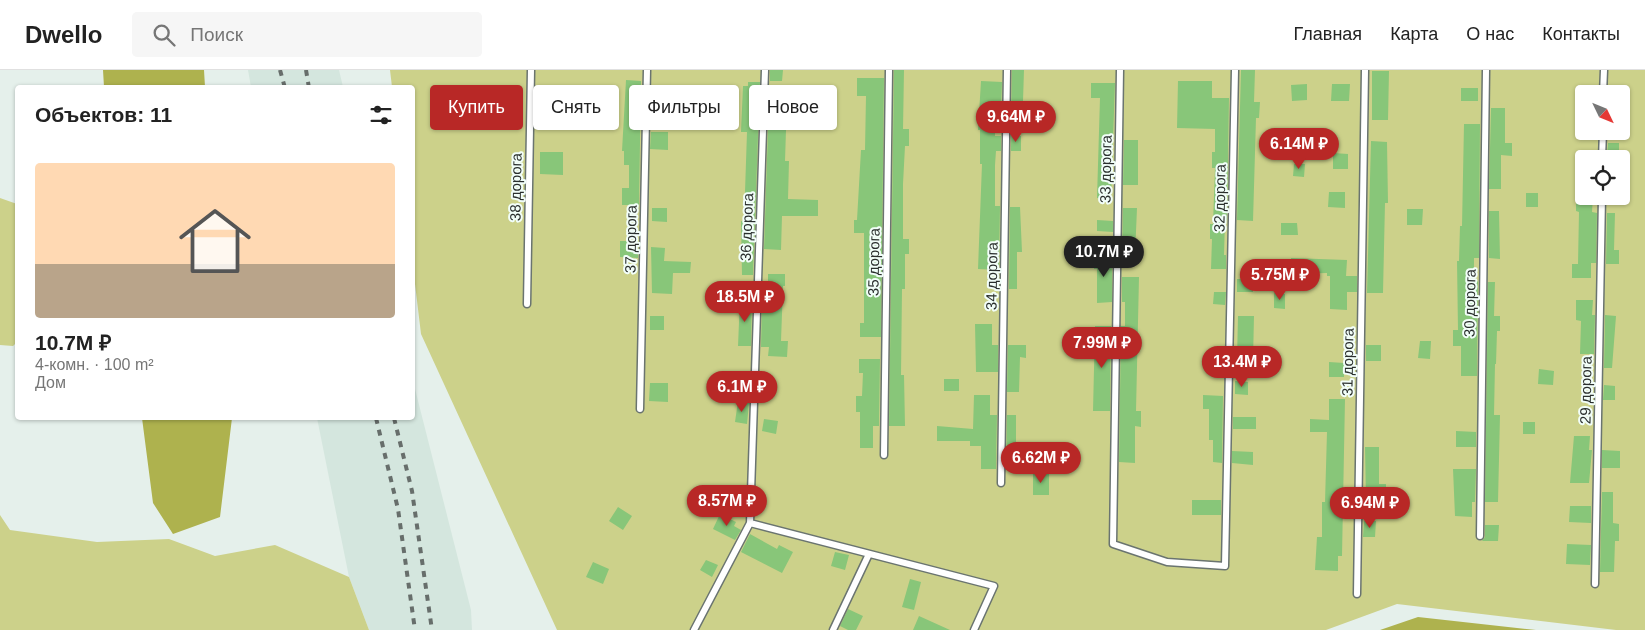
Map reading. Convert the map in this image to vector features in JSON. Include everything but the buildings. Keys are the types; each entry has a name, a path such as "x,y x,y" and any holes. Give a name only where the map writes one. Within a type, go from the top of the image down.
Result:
{"lane":[{"name":"38 дорога","path":"526,304 531,70"},
{"name":"37 дорога","path":"640,408 647,70"},
{"name":"36 дорога","path":"750,523 765,70"},
{"name":"35 дорога","path":"884,455 889,70"},
{"name":"34 дорога","path":"1001,483 1007,70"},
{"name":"33 дорога","path":"1120,70 1113,544 1167,562 1225,566"},
{"name":"32 дорога","path":"1225,566 1235,70"},
{"name":"31 дорога","path":"1357,594 1365,70"},
{"name":"30 дорога","path":"1480,536 1486,70"},
{"path":"1604,70 1604,85"},
{"name":"29 дорога","path":"1595,584 1602,205"},
{"path":"694,630 750,523 994,586 974,630"},
{"path":"833,630 869,554"}],"shaded area":[{"path":"103,70 204,70 205,85 104,85"},
{"path":"248,70 339,70 343,85 251,85"},
{"path":"415,389 471,610 472,630 369,630 349,577 317,420 415,420"},
{"path":"142,420 232,420 220,517 173,534 153,503"},
{"path":"1418,617 1536,630 1380,630"}],"green space":[{"path":"390,70 1645,70 1645,630 1616,630 1397,604 1326,630 557,630 421,334 415,284 415,85 392,85"},
{"path":"0,198 15,203 15,344 13,346 0,345"},
{"path":"0,515 10,530 97,542 169,539 215,556 275,545 349,577 369,630 0,630"}],"railway":[{"path":"280,70 284,85"},
{"path":"306,70 308,85"},
{"path":"376,420 398,509 415,630"},
{"path":"394,420 412,491 432,630"}]}
